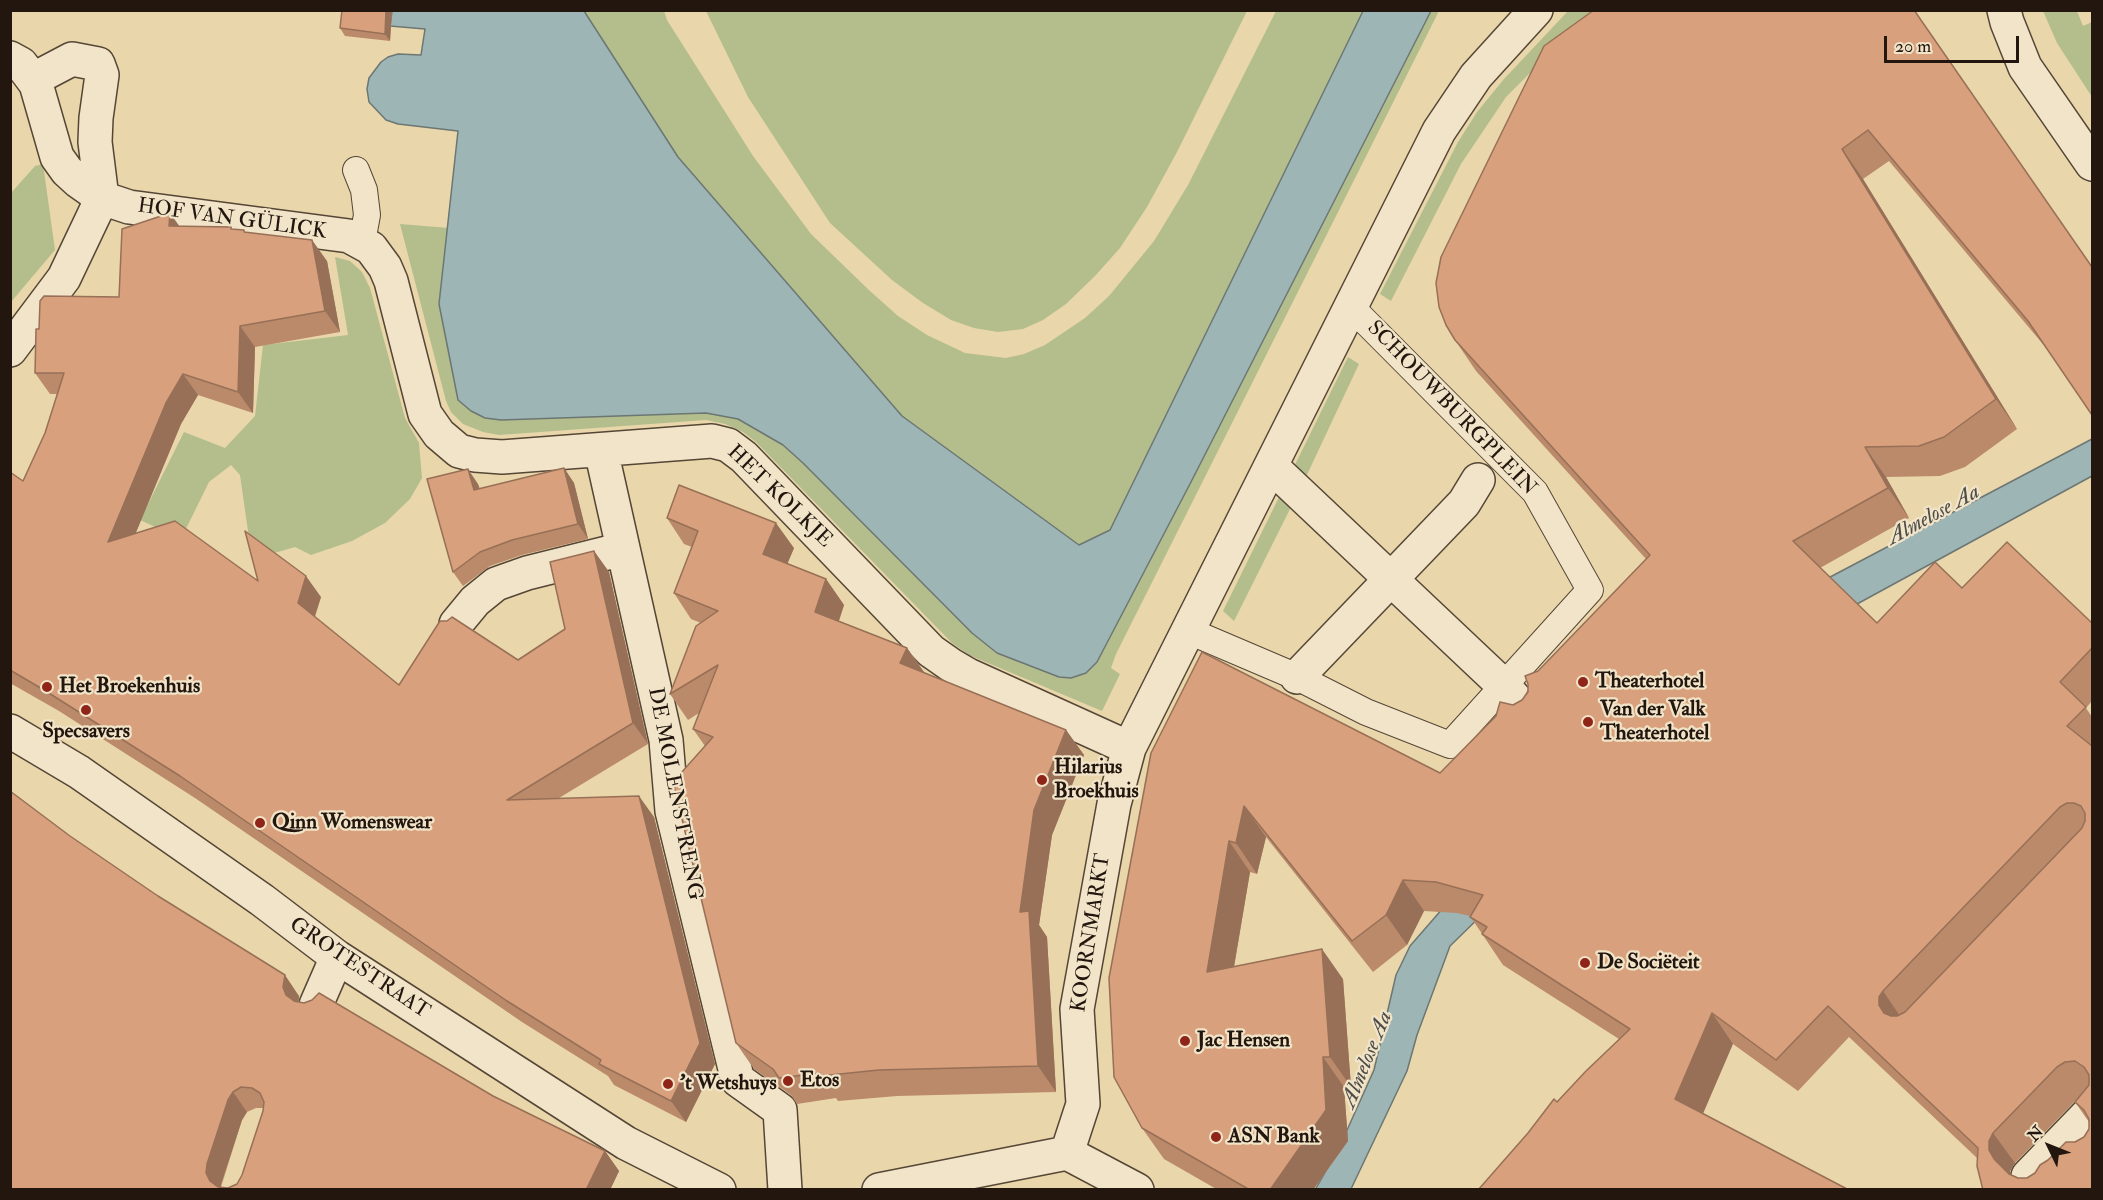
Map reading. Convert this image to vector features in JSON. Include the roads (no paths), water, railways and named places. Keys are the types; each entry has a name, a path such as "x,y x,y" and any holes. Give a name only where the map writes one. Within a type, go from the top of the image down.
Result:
{"street":[{"name":"SCHOUWBURGPLEIN","path":"1129,748 1439,131 1458,101 1495,54 1536,10"},
{"path":"2004,10 2025,67 2092,164"},
{"name":"HOF VAN GÜLICK","path":"102,198 95,142 102,75 98,64 72,59 22,69 39,91 57,157 67,171 102,198 129,207 349,236 362,242"},
{"path":"10,350 64,278 102,198"},
{"name":"HET KOLKJE","path":"362,242 379,256 385,267 425,414 430,424 459,451 502,457 712,441 728,445 744,457 931,651 968,675 1129,748"},
{"name":"DE MOLENSTRENG","path":"601,450 666,740 672,811 738,1080 780,1110 785,1190"},
{"path":"1271,466 1389,580 1504,686 1531,717"},
{"name":"SCHOUWBURGPLEIN","path":"1297,677 1464,503 1478,480"},
{"path":"456,624 475,601 496,584 527,573 622,549"},
{"name":"GROTESTRAAT","path":"10,730 108,793 262,900 337,957 626,1143 719,1190"},
{"name":"KOORNMARKT","path":"1067,1153 1083,1104 1077,1009 1114,804 1129,748"},
{"path":"316,1005 337,957"},
{"path":"2092,1110 2028,1176 2043,1190 2085,1147 2092,1154"},
{"path":"879,1190 1067,1153 1137,1190"}],"lane":[{"path":"356,170 364,189 367,215 362,242"},
{"name":"SCHOUWBURGPLEIN","path":"1189,631 1297,677 1366,712 1450,745 1590,590 1535,492 1351,307"}],"water":[{"path":"392,11 584,11 678,157 902,416 1079,545 1110,530 1363,11 1431,11 1097,662 1086,673 1071,678 1059,677 997,653 972,633 803,463 783,445 738,419 706,413 501,420 485,418 471,411 458,400 439,304 458,131 398,124 386,120 369,102 367,89 369,78 381,62 398,54 421,55 425,29 390,26"},
{"path":"2092,439 2092,476 1857,604 1543,855 1450,946 1417,1035 1407,1071 1351,1189 1315,1190 1339,1148 1374,1070 1396,975 1410,946 1497,846 1796,595"}],"place":[{"name":"Theaterhotel","path":"1583,682"},
{"name":"Het Broekenhuis","path":"47,687"},
{"name":"Specsavers","path":"86,710"},
{"name":"Van der Valk Theaterhotel","path":"1588,722"},
{"name":"Hilarius Broekhuis","path":"1042,780"},
{"name":"Qinn Womenswear","path":"260,823"},
{"name":"De Sociëteit","path":"1585,963"},
{"name":"Jac Hensen","path":"1185,1041"},
{"name":"Etos","path":"788,1081"},
{"name":"'t Wetshuys","path":"668,1084"},
{"name":"ASN Bank","path":"1216,1137"}],"water label":[{"name":"Almelose Aa","path":"1934,516"},
{"name":"Almelose Aa","path":"1368,1060"}]}
